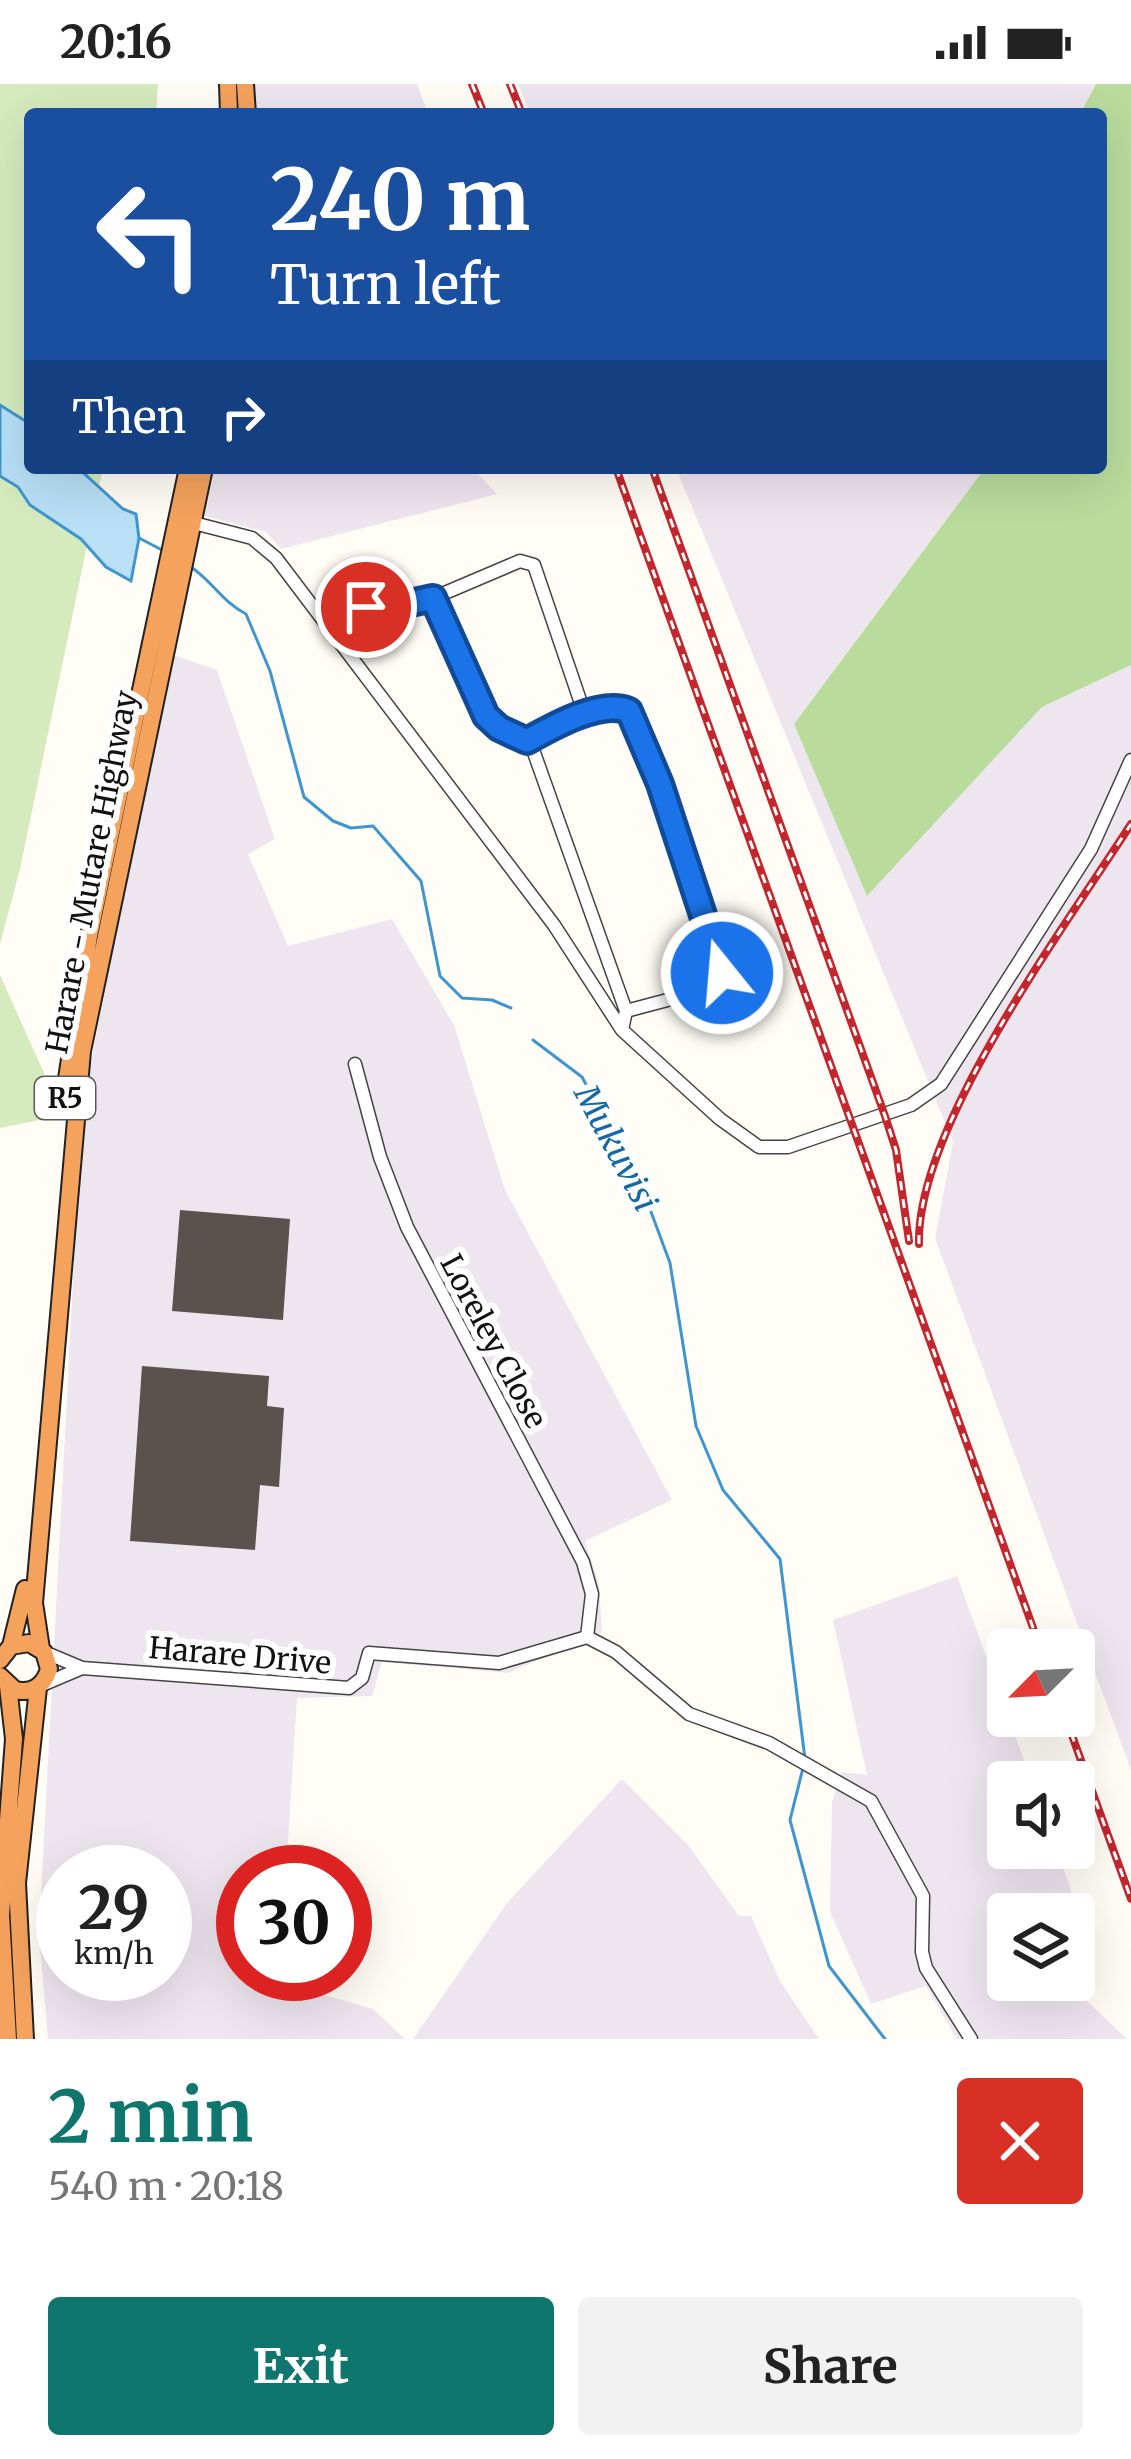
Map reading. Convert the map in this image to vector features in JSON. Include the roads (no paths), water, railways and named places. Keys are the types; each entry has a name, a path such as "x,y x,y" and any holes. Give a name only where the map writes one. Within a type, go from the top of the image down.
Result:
{"highway":[{"name":"Harare - Mutare Highway","path":"185,520 188,474"},
{"name":"Harare - Mutare Highway","path":"5,1653 24,1600 74,1020 175,558 202,474"},
{"name":"Harare - Mutare Highway","path":"42,1651 34,1603 77,1082 175,558"},
{"name":"R5","path":"5,1653 23,1642 42,1651 49,1669 40,1686 16,1899 25,2039"},
{"path":"4,1681 22,1692 40,1686"},
{"path":"4,1681 14,1739 1,1915 8,2039"}],"street":[{"path":"185,520 260,543 554,925 622,1030 680,1087 759,1147 788,1147 910,1106 954,1070 1091,849 1131,760"},
{"path":"321,617 433,598 520,561 534,565 585,715"},
{"path":"433,598 486,716 527,741 626,1012 622,1030"},
{"path":"527,741 585,715 617,707 627,709 636,721 722,968 719,978 690,994 626,1012"},
{"name":"Loreley Close","path":"355,1064 385,1173 407,1227 583,1562 592,1594 587,1636"},
{"path":"587,1636 616,1652 689,1714 791,1754 871,1802 886,1821 923,1896 926,1968 971,2039"},
{"name":"Harare Drive","path":"42,1651 82,1668 349,1688 362,1678 369,1653 499,1664 587,1636"},
{"name":"Harare Drive","path":"40,1686 82,1668"}],"water":[{"path":"0,405 24,420 24,474 85,474 123,509 136,514 139,538 131,581 106,567 81,539 30,505 18,487 0,476"}],"waterway":[{"name":"Mukuvisi","path":"139,538 164,551"},
{"name":"Mukuvisi","path":"188,565 246,614 270,671 304,797 333,821 351,828 373,826 421,881 440,976 462,998 492,1000 511,1008"},
{"name":"Mukuvisi","path":"533,1040 582,1077 644,1193 670,1263 696,1426 723,1490 780,1559 805,1759"},
{"name":"Mukuvisi","path":"803,1768 790,1820 829,1966 885,2039"}],"railway":[{"path":"472,84 482,108"},
{"path":"510,84 520,108"},
{"path":"618,474 1033,1629"},
{"path":"654,474 885,1116 896,1150 909,1241"},
{"path":"919,1244 925,1196 968,1086 1035,970 1131,824"},
{"path":"1073,1737 1131,1899"}]}
